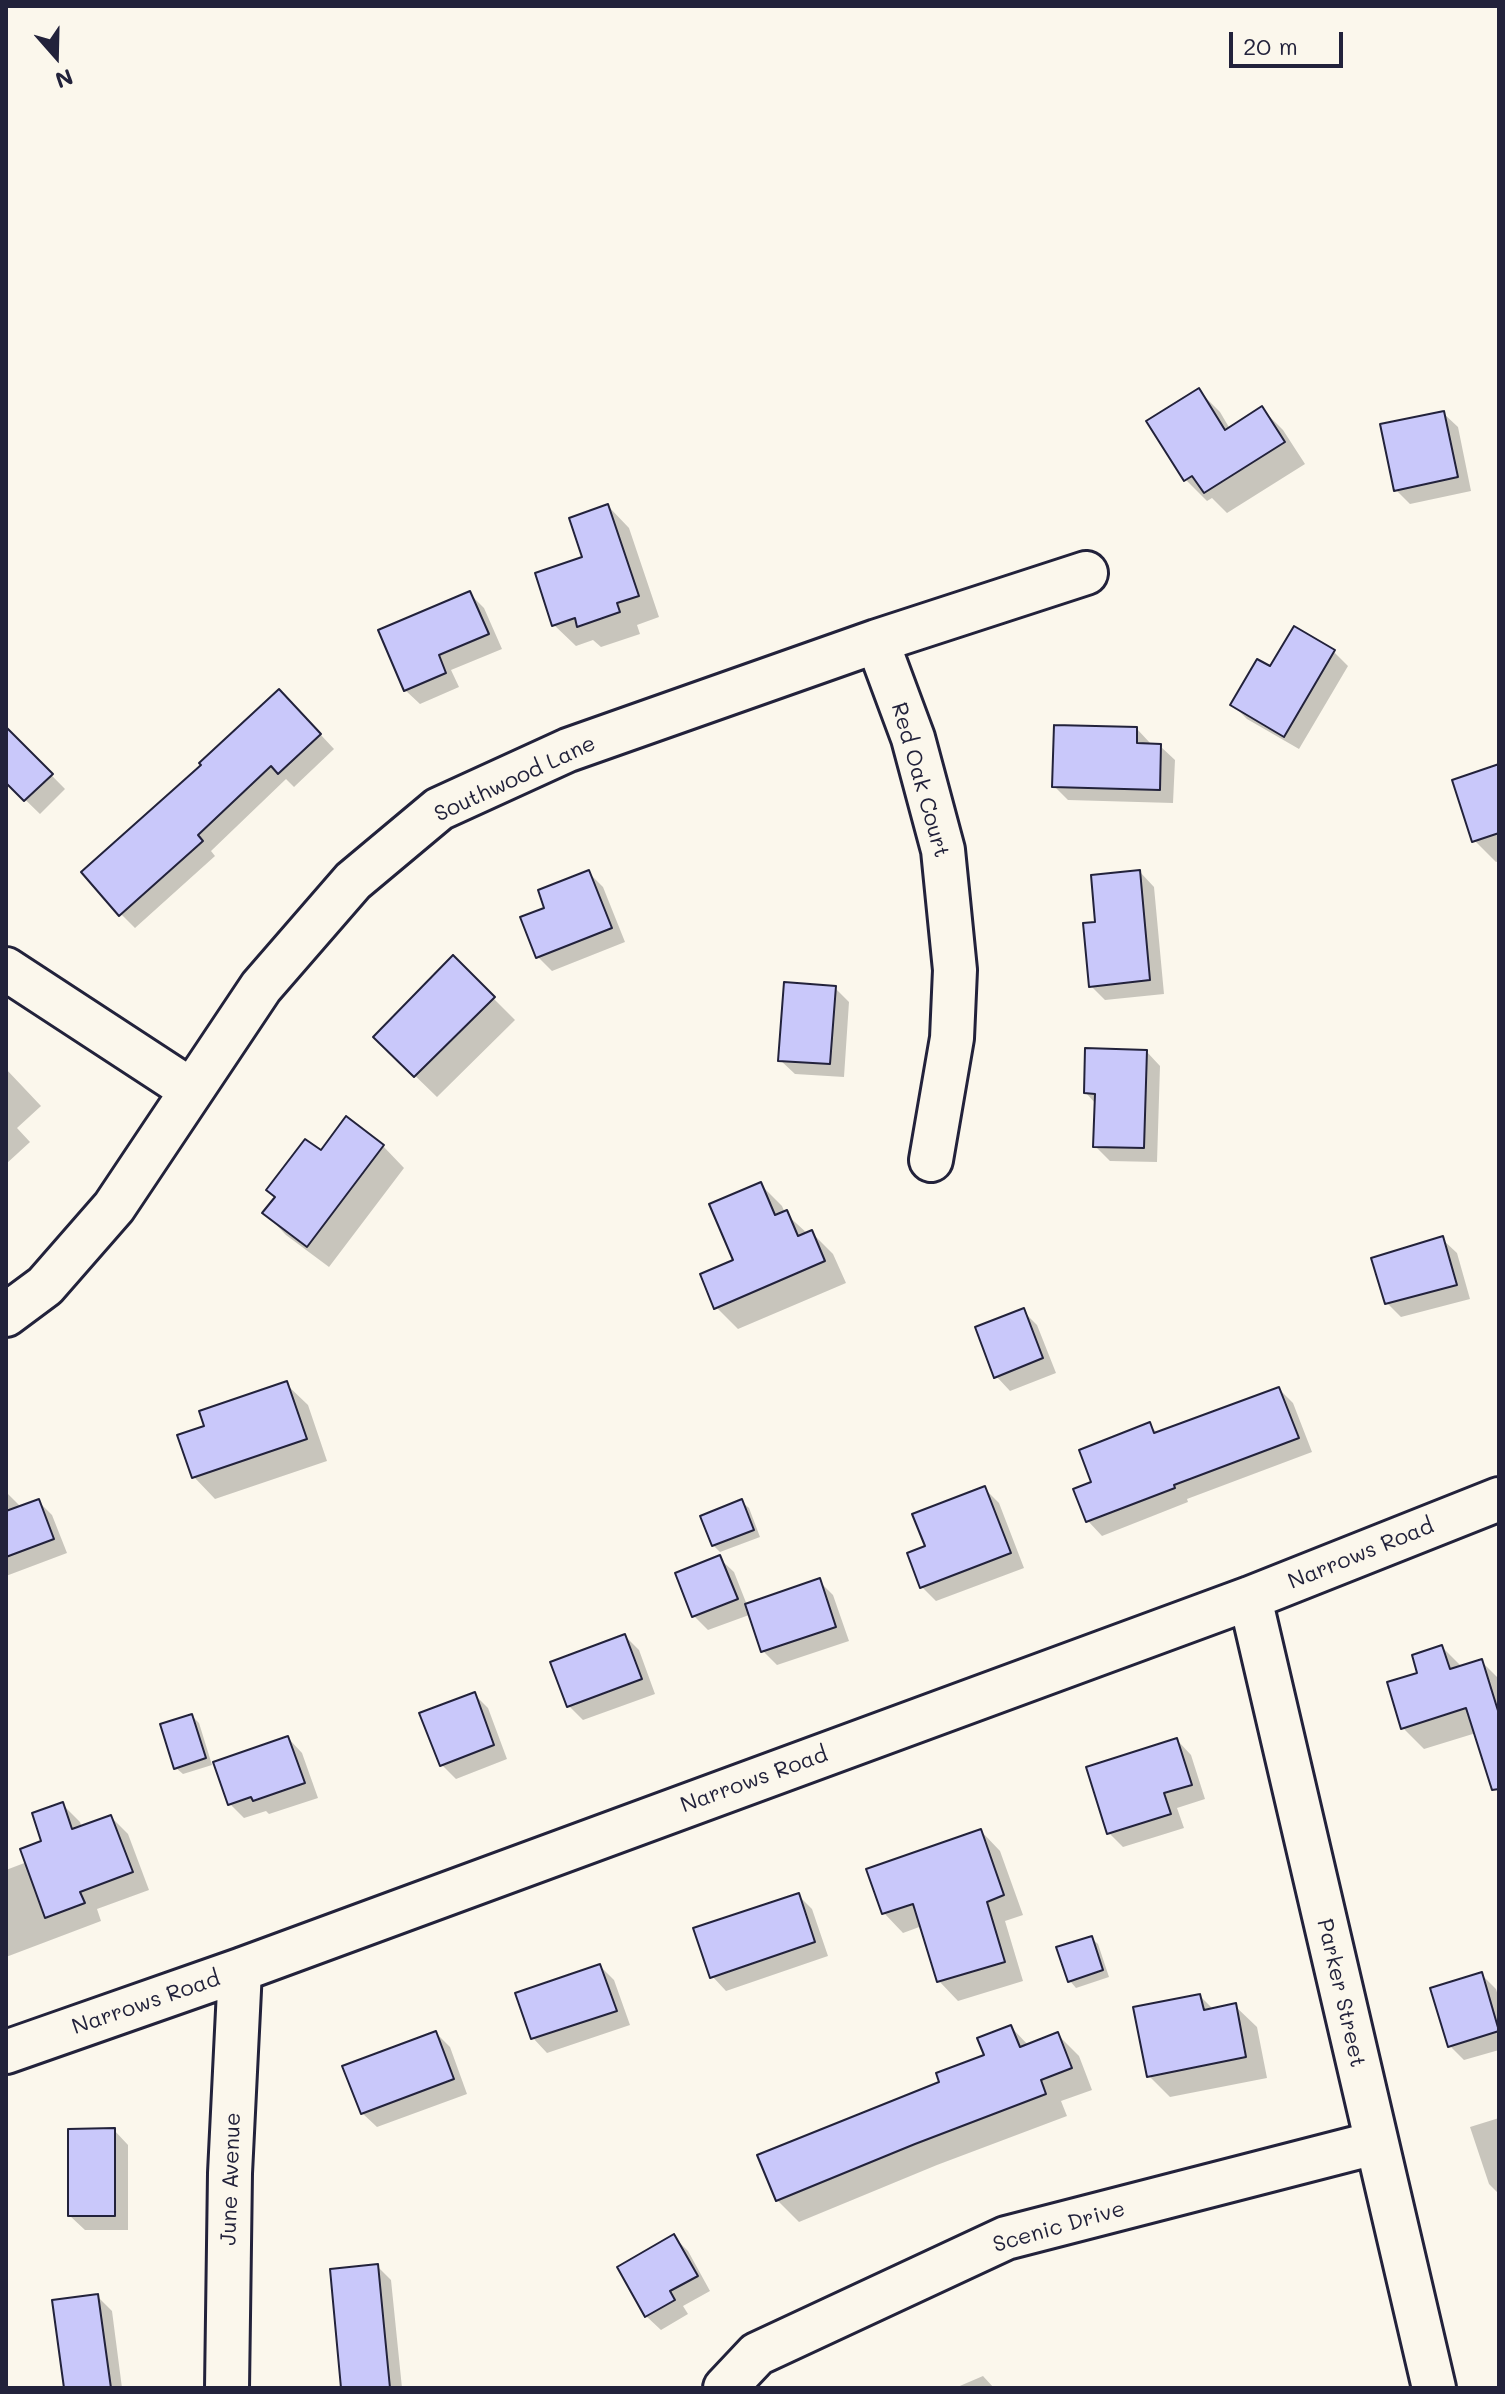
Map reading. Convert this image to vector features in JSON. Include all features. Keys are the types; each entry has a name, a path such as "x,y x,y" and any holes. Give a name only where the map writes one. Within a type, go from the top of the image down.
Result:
{"street":[{"name":"Southwood Lane","path":"6,1315 45,1286 114,1207 261,987 353,881 439,809 568,750 877,641 1086,573"},
{"name":"Red Oak Court","path":"877,641 913,738 943,850 955,970 952,1038 931,1160"},
{"path":"6,969 191,1090"},
{"name":"Narrows Road","path":"6,2052 240,1970 1250,1598 1499,1499"},
{"name":"Parker Street","path":"1250,1598 1434,2388"},
{"name":"June Avenue","path":"227,2388 230,2173 240,1970"},
{"name":"Scenic Drive","path":"725,2388 757,2354 1006,2238 1375,2143"}],"building":[{"path":"1199,388 1225,430 1262,406 1285,442 1204,493 1192,476 1184,481 1146,421"},
{"path":"1444,411 1458,477 1394,491 1380,424"},
{"path":"608,504 639,596 617,603 620,612 577,627 575,618 552,626 535,573 582,557 569,518"},
{"path":"470,591 489,634 439,655 446,673 404,691 378,630"},
{"path":"1294,626 1335,650 1284,737 1230,705 1257,659 1270,666"},
{"path":"279,689 321,734 278,774 271,766 198,835 203,841 119,916 81,872 201,765 199,763"},
{"path":"1054,725 1137,727 1137,743 1161,744 1160,790 1052,787"},
{"path":"6,727 53,774 24,801 6,783"},
{"path":"1499,764 1499,833 1472,842 1452,780"},
{"path":"589,870 612,928 536,958 520,917 544,908 538,890"},
{"path":"1140,870 1150,980 1089,987 1083,923 1095,922 1091,875"},
{"path":"453,955 495,997 414,1077 373,1037"},
{"path":"784,982 836,986 830,1064 778,1061"},
{"path":"1085,1048 1147,1050 1144,1148 1093,1147 1095,1094 1084,1093"},
{"path":"346,1116 384,1145 307,1247 262,1213 275,1197 266,1190 305,1139 321,1150"},
{"path":"761,1182 775,1215 787,1210 798,1236 812,1230 825,1261 714,1309 700,1274 733,1260 709,1204"},
{"path":"1443,1236 1457,1285 1385,1304 1371,1258"},
{"path":"1024,1308 1043,1358 994,1378 975,1327"},
{"path":"287,1381 307,1439 192,1478 177,1435 204,1426 199,1411"},
{"path":"1279,1387 1299,1438 1086,1522 1073,1489 1091,1482 1079,1450 1150,1422 1154,1433"},
{"path":"985,1486 1011,1553 920,1588 907,1553 925,1546 912,1514"},
{"path":"39,1499 54,1539 6,1557 6,1511"},
{"path":"742,1499 754,1530 712,1546 700,1516"},
{"path":"720,1555 738,1599 692,1617 675,1573"},
{"path":"820,1578 836,1627 761,1652 745,1604"},
{"path":"625,1634 642,1679 567,1707 550,1662"},
{"path":"1442,1645 1450,1669 1482,1659 1499,1714 1499,1789 1492,1790 1466,1708 1401,1729 1387,1682 1417,1673 1412,1655"},
{"path":"475,1692 494,1745 440,1766 419,1713"},
{"path":"192,1714 206,1758 174,1769 160,1724"},
{"path":"288,1736 305,1783 253,1801 251,1797 228,1805 213,1762"},
{"path":"1177,1738 1192,1785 1164,1793 1171,1814 1107,1834 1086,1767"},
{"path":"63,1802 72,1829 111,1815 133,1872 80,1892 85,1903 45,1918 20,1849 41,1841 32,1813"},
{"path":"981,1829 1004,1895 987,1902 1005,1962 937,1982 913,1904 882,1914 866,1869"},
{"path":"799,1893 815,1942 710,1978 693,1928"},
{"path":"1092,1936 1103,1970 1068,1982 1056,1947"},
{"path":"600,1964 617,2011 531,2039 515,1993"},
{"path":"1482,1972 1499,2031 1448,2047 1430,1988"},
{"path":"1200,1994 1204,2010 1236,2003 1246,2057 1147,2077 1133,2007"},
{"path":"1011,2025 1020,2047 1058,2032 1072,2068 1041,2080 1046,2094 776,2201 757,2155 939,2082 936,2073 984,2055 977,2038"},
{"path":"436,2031 454,2079 361,2114 342,2066"},
{"path":"115,2128 115,2216 68,2216 68,2129"},
{"path":"674,2234 698,2276 670,2291 675,2300 645,2317 617,2267"},
{"path":"378,2264 390,2388 341,2388 330,2269"},
{"path":"98,2294 111,2388 64,2388 52,2300"}]}
